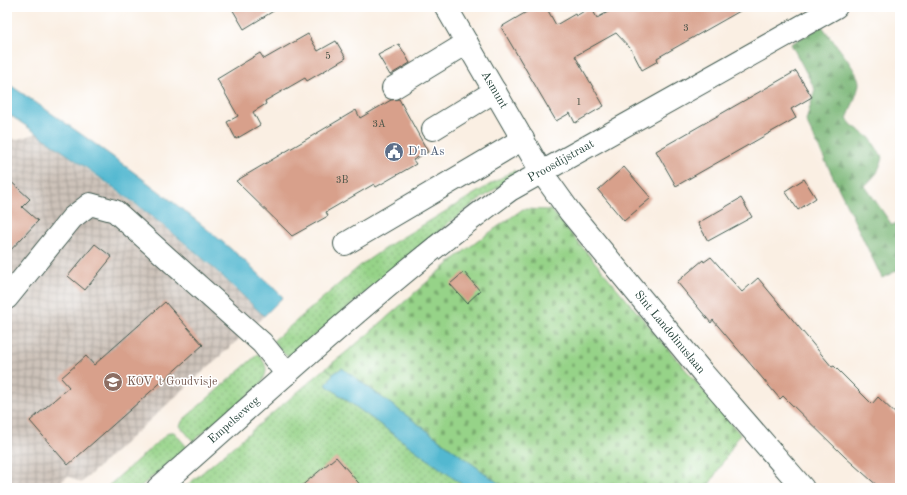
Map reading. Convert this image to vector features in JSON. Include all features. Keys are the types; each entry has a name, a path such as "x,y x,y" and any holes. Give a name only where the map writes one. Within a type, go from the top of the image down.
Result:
{"street":[{"name":"Asmunt","path":"446,7 542,173"},
{"name":"Proosdijstraat","path":"312,352 461,226 510,190 836,7"},
{"path":"393,88 467,43"},
{"path":"433,129 495,91"},
{"path":"345,244 523,139"},
{"name":"Sint Landolinuslaan","path":"542,173 570,212 698,367 803,488"},
{"path":"7,298 72,218 90,204 115,211 262,343 287,374"},
{"name":"Empelseweg","path":"158,488 312,352"}],"shaded area":[{"path":"37,133 156,220 208,264 264,316 81,483 68,476 55,488 16,488 7,479 7,134 15,140"}],"green space":[{"path":"822,26 850,63 858,78 858,90 847,119 852,125 870,138 883,158 877,173 865,186 892,225 900,222 900,269 882,278 806,121 815,89 791,44"},
{"path":"514,170 517,174 450,222 291,355 285,355 273,341 361,265 388,246"},
{"path":"523,209 551,210 740,434 707,488 505,488 342,368 333,374 326,368 370,333 450,263"},
{"path":"258,354 264,362 266,369 266,373 259,386 193,441 180,426 183,420"},
{"path":"326,368 333,374 326,385 467,488 184,488"},
{"path":"169,432 174,432 187,447 139,488 106,488"}],"water":[{"path":"7,83 172,201 232,250 283,297 264,316 209,264 161,223 85,167 7,113"},
{"path":"342,368 505,488 467,488 326,385 333,374"}],"building":[{"path":"231,7 280,7 244,29"},
{"path":"535,7 546,7 556,25 591,7 597,18 617,7 747,7 657,58 658,61 642,70 631,49 616,33 575,56 604,106 575,123 570,113 556,121 501,27"},
{"path":"308,34 318,51 336,41 346,58 307,81 305,78 265,101 266,104 253,112 260,125 236,139 227,122 238,116 217,79 260,53 264,59"},
{"path":"399,44 410,63 390,75 378,55"},
{"path":"796,71 812,97 791,109 796,118 676,186 656,151"},
{"path":"399,99 428,152 413,160 416,164 376,187 374,184 326,212 328,216 292,236 236,181 356,110 360,118 391,100"},
{"path":"624,167 651,198 624,221 598,190"},
{"path":"7,178 30,199 22,207 38,221 7,254"},
{"path":"804,179 816,198 798,210 785,191"},
{"path":"741,198 752,217 708,241 698,223"},
{"path":"95,244 112,257 85,290 68,276"},
{"path":"711,257 742,292 758,278 832,367 834,366 872,404 878,397 900,418 900,488 880,488 845,457 783,396 780,399 713,320 711,323 677,282 703,260 704,262"},
{"path":"464,272 480,291 467,303 450,284"},
{"name":"KOV 't Goudvisje","path":"165,302 203,345 68,465 30,421 69,387 61,378 86,356 94,365"},
{"path":"336,457 363,488 299,488"}],"place":[{"name":"D'n As","path":"394,152"},
{"name":"KOV 't Goudvisje","path":"113,382"}]}
